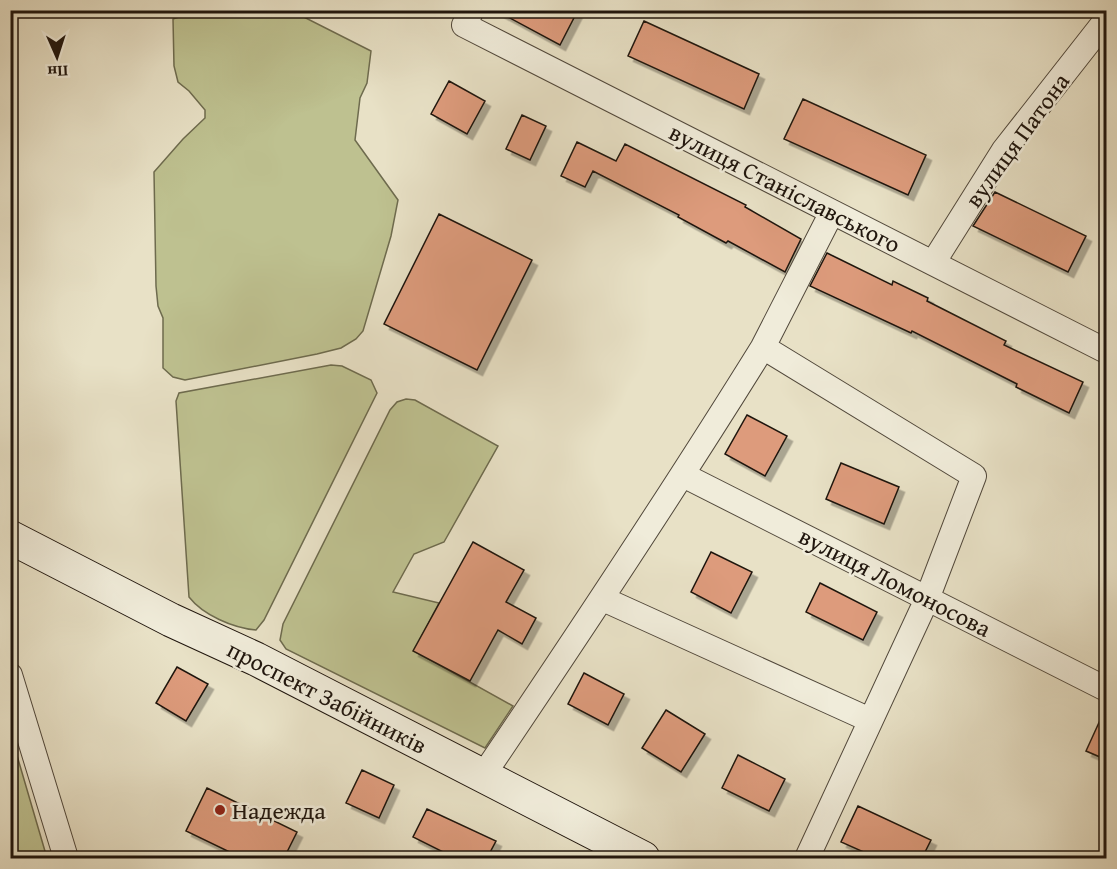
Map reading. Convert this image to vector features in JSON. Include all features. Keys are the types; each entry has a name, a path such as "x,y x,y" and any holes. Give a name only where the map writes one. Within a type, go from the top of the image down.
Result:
{"main road":[{"name":"проспект Забійників","path":"10,537 171,620 256,659 643,858"}],"street":[{"name":"вулиця Станіславського","path":"468,18 832,212 1107,351"},
{"name":"вулиця Патона","path":"933,263 1004,150 1107,20"},
{"path":"482,777 603,599 763,347 832,212"},
{"path":"763,347 974,476 927,599 807,858"},
{"name":"вулиця Ломоносова","path":"683,475 1107,689"},
{"path":"603,599 870,720"},
{"path":"10,675 66,858"}],"green space":[{"path":"182,11 292,11 371,51 367,83 360,98 355,140 398,200 391,236 363,331 356,339 341,348 185,380 173,377 163,368 163,318 158,306 156,286 154,172 205,118 205,110 178,82 174,66 173,19 182,16"},
{"path":"331,365 342,366 371,380 377,393 264,620 256,630 228,623 210,615 189,597 176,401 179,393"},
{"path":"406,399 415,400 498,446 444,542 414,554 393,592 439,603 414,651 513,706 485,748 286,649 280,640 283,624 390,410 397,402"},
{"path":"11,735 47,858 11,858"}],"building":[{"path":"495,10 578,10 560,45"},
{"path":"644,21 759,74 744,109 628,56"},
{"path":"449,81 485,101 467,134 431,114"},
{"path":"803,99 926,155 908,195 784,139"},
{"path":"522,115 546,126 530,160 506,149"},
{"path":"577,142 616,161 625,144 746,205 745,207 801,239 785,272 728,241 726,243 678,217 679,215 593,171 585,187 561,176"},
{"path":"995,192 1086,236 1068,272 973,226"},
{"path":"439,214 532,260 477,370 384,324"},
{"path":"827,253 892,285 893,281 928,298 927,301 1006,341 1004,345 1083,382 1069,413 912,331 911,333 810,286"},
{"path":"747,415 787,436 765,476 725,454"},
{"path":"841,463 899,487 884,524 826,499"},
{"path":"473,542 524,570 506,602 536,618 522,644 498,630 470,681 413,651"},
{"path":"711,552 752,572 731,613 691,592"},
{"path":"820,583 877,612 863,640 806,612"},
{"path":"177,667 208,684 186,721 156,703"},
{"path":"584,673 624,694 608,725 568,704"},
{"path":"1107,705 1107,760 1086,751"},
{"path":"666,710 705,734 681,772 642,748"},
{"path":"738,755 785,779 769,811 722,788"},
{"path":"362,770 394,785 379,818 346,803"},
{"path":"207,788 297,832 284,858 242,858 186,831"},
{"path":"858,806 931,840 922,858 877,858 841,842"},
{"path":"427,809 496,841 487,858 455,858 413,837"}],"place":[{"name":"Надежда","path":"220,810"}]}
